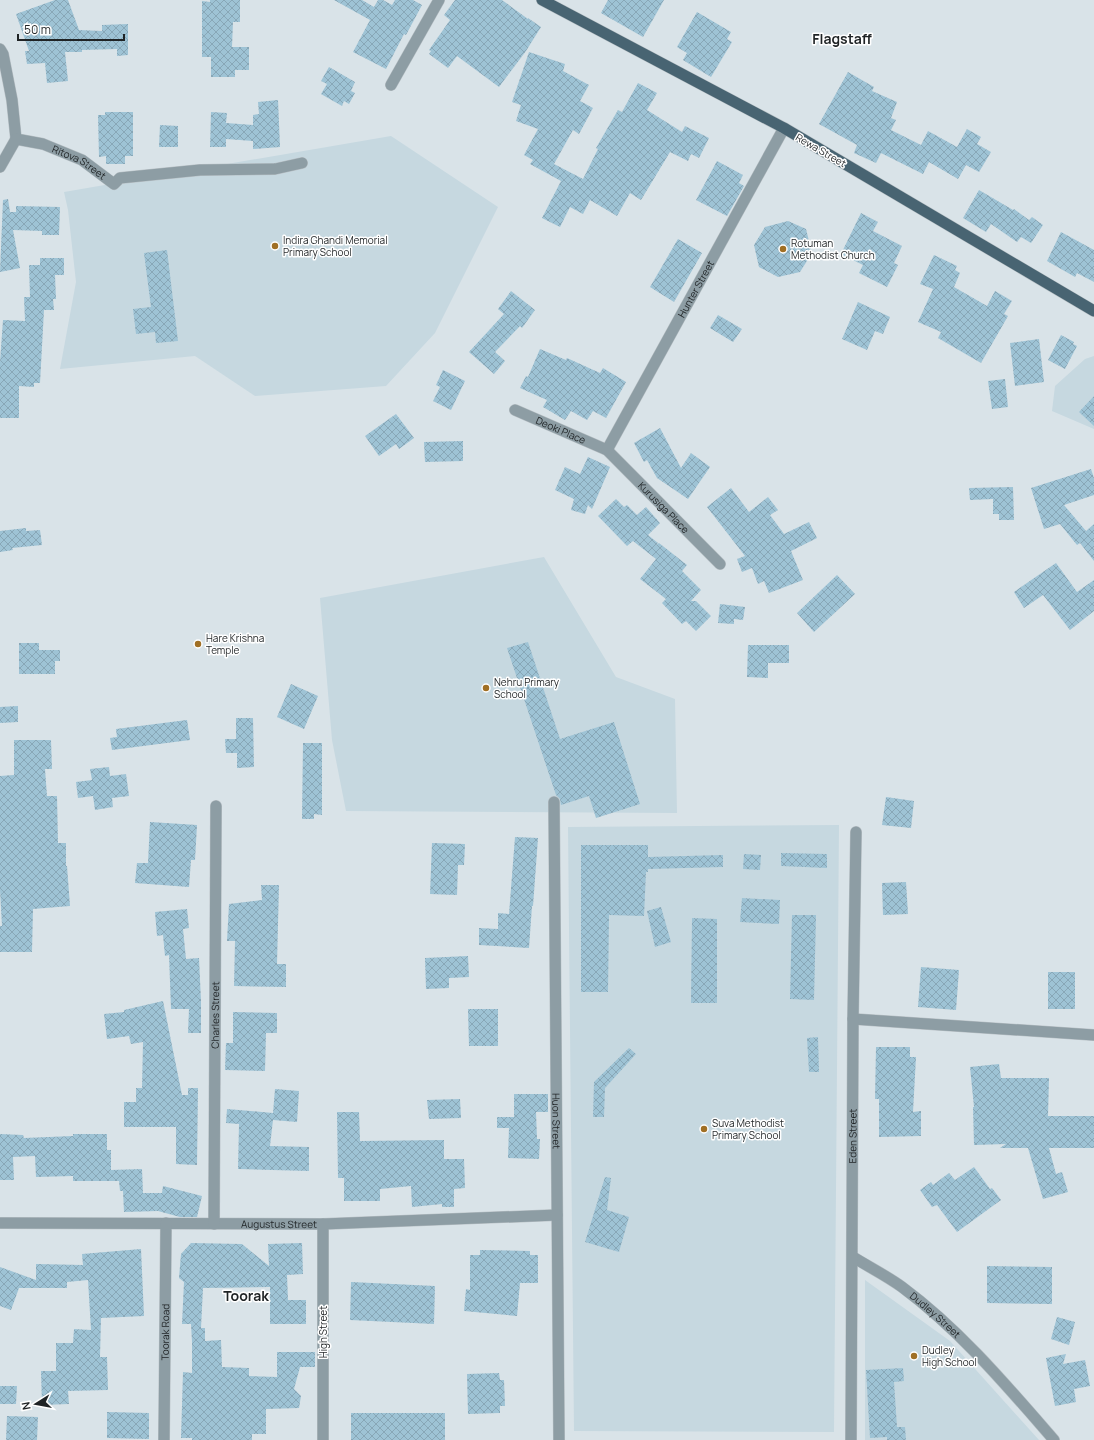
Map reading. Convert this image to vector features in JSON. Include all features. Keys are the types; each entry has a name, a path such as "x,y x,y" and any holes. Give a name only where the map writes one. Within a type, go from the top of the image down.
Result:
{"main road":[{"name":"Rewa Street","path":"542,0 784,128 1094,311"}],"street":[{"path":"391,85 439,0"},
{"path":"0,49 12,100 16,139 0,167"},
{"name":"Hunter Street","path":"607,450 784,128"},
{"name":"Ritova Street","path":"16,139 43,144 82,160 114,184 120,178 200,170 275,169 302,163"},
{"name":"Deoki Place","path":"515,410 607,450"},
{"name":"Kurusiga Place","path":"607,450 720,564"},
{"name":"Huon Street","path":"554,802 559,1440"},
{"name":"Charles Street","path":"214,1224 216,806"},
{"name":"Eden Street","path":"851,1440 853,1019 856,832"},
{"path":"853,1019 1094,1035"},
{"name":"Augustus Street","path":"0,1223 323,1224 557,1216"},
{"name":"Toorak Road","path":"164,1440 166,1224"},
{"name":"High Street","path":"323,1224 323,1440"},
{"name":"Dudley Street","path":"853,1257 902,1287 957,1333 1004,1383 1054,1440"}],"shaded area":[{"name":"Indira Ghandi Memorial Primary School","path":"391,136 498,207 435,333 386,386 255,396 195,356 60,369 76,282 68,210 64,192"},
{"path":"1094,356 1094,429 1052,411 1055,386 1085,359"},
{"name":"Nehru Primary School","path":"544,557 616,677 675,699 677,813 346,811 332,740 320,598"},
{"name":"Suva Methodist Primary School","path":"839,825 834,1432 574,1431 568,827"},
{"name":"Dudley High School","path":"865,1280 950,1341 1039,1440 865,1440"}],"building":[{"path":"55,0 68,0 79,30 102,31 102,25 128,24 128,55 117,56 117,49 65,52 68,81 47,83 45,63 27,64 25,51 29,51 16,14"},
{"path":"210,0 240,0 240,22 233,22 232,47 249,47 249,70 235,70 235,77 211,77 211,57 202,57 202,1 210,2"},
{"path":"334,0 362,0 374,7 378,0 383,0 392,5 395,0 413,0 422,5 406,35 404,34 386,69 353,52 370,20"},
{"path":"455,0 502,0 541,27 526,51 499,87 457,56 448,68 429,54 431,51 429,50 450,20 444,15"},
{"path":"608,0 664,0 643,37 601,13"},
{"path":"697,12 731,32 727,39 732,42 711,77 683,60 687,53 677,47"},
{"path":"529,52 565,64 563,71 589,85 580,101 593,108 579,134 573,130 554,164 583,179 598,149 596,148 618,110 622,112 638,83 657,93 647,110 682,132 685,126 709,138 699,158 691,154 688,161 670,152 641,200 630,193 617,216 590,200 583,214 570,207 560,227 542,218 561,181 530,164 533,160 524,155 538,129 516,121 521,105 512,102"},
{"path":"329,67 355,82 351,91 355,93 349,104 344,101 342,106 321,94 327,84 321,81"},
{"path":"848,72 874,87 872,91 897,102 891,118 896,120 891,130 921,145 928,131 957,147 967,129 981,137 977,144 991,152 979,172 966,165 958,179 929,162 923,174 881,153 876,163 854,153 857,145 819,124"},
{"path":"278,100 280,147 253,149 253,141 226,139 226,147 210,147 211,112 227,113 226,123 253,125 253,115 259,114 258,102"},
{"path":"105,112 133,112 133,156 125,156 125,164 106,164 106,156 99,157 98,115 105,115"},
{"path":"160,125 178,126 178,147 159,147"},
{"path":"717,161 743,175 739,183 744,186 727,216 696,200"},
{"path":"979,190 1013,210 1014,209 1029,220 1032,217 1043,225 1031,243 1021,237 1017,242 991,224 986,232 963,218"},
{"path":"8,199 10,212 16,212 16,206 60,207 59,235 42,235 42,231 13,230 20,268 0,272 3,200"},
{"path":"861,213 878,222 873,231 902,246 894,263 898,265 887,287 859,273 863,265 841,254"},
{"name":"Rotuman Methodist Church","path":"788,221 806,229 812,253 800,272 778,277 759,267 754,245 765,227"},
{"path":"1061,232 1094,250 1094,282 1077,273 1075,277 1047,261"},
{"path":"678,239 702,253 674,302 650,287"},
{"path":"167,250 178,341 156,343 155,332 136,334 133,309 151,307 144,253"},
{"path":"934,255 957,266 955,270 960,273 954,287 987,306 995,291 1012,301 1004,314 1008,316 981,363 938,338 941,332 918,322 933,289 920,284"},
{"path":"40,258 64,258 64,275 55,275 56,299 53,299 54,310 44,310 40,383 34,383 34,387 19,386 19,418 0,418 0,362 3,320 25,321 24,297 30,297 29,265 40,265"},
{"path":"511,291 535,310 522,328 520,326 495,352 505,361 494,374 469,352 504,314 498,309"},
{"path":"858,302 890,317 883,334 875,331 867,350 842,339"},
{"path":"718,315 742,329 733,342 710,328"},
{"path":"1061,335 1074,342 1073,344 1077,346 1065,369 1048,360"},
{"path":"1039,339 1044,382 1015,386 1010,343"},
{"path":"540,349 566,360 567,358 600,373 603,368 626,382 606,418 593,411 587,420 571,411 565,420 543,407 547,400 520,388 526,376 528,377"},
{"path":"443,370 465,381 451,410 433,401 440,387 436,385"},
{"path":"1005,379 1008,407 992,409 988,381"},
{"path":"1094,396 1094,426 1079,412"},
{"path":"396,414 414,438 399,449 396,444 379,456 365,436"},
{"path":"660,428 681,468 691,453 710,467 688,499 657,478 647,460 644,462 634,443"},
{"path":"463,441 463,461 425,462 424,442"},
{"path":"588,457 610,467 592,509 588,505 585,514 571,510 574,499 555,490 565,467 580,474"},
{"path":"1091,469 1094,478 1094,495 1064,505 1086,531 1094,524 1094,561 1080,543 1077,545 1060,524 1044,529 1031,488"},
{"path":"1013,487 1014,520 999,520 999,514 993,514 993,499 970,500 969,488"},
{"path":"731,488 749,512 768,497 778,510 770,515 784,534 809,522 817,538 791,551 803,580 769,593 764,581 758,584 752,568 742,572 737,559 745,556 707,507"},
{"path":"616,499 624,507 627,505 637,515 646,507 660,523 648,535 658,543 656,545 659,543 687,565 682,571 701,590 691,601 696,601 711,616 696,631 686,621 682,624 662,603 666,599 640,579 656,559 633,541 627,546 598,516"},
{"path":"26,528 26,531 40,530 42,545 12,548 13,550 0,552 0,531"},
{"path":"1056,563 1077,592 1094,580 1094,611 1070,630 1043,595 1024,608 1014,592"},
{"path":"837,575 855,594 814,632 797,613"},
{"path":"720,604 745,607 743,620 734,619 734,624 718,623"},
{"path":"528,642 560,739 614,722 640,804 596,818 589,796 561,805 560,799 556,795 507,648"},
{"path":"19,643 39,643 39,650 60,650 60,661 55,661 55,674 19,674"},
{"path":"748,645 789,645 789,663 768,663 768,678 747,677"},
{"path":"291,684 318,696 304,729 277,717"},
{"path":"18,706 18,722 0,723 0,707"},
{"path":"236,718 253,718 254,767 237,768 237,753 226,753 225,739 236,739"},
{"path":"187,720 190,740 112,750 110,738 117,737 116,729"},
{"path":"14,740 51,740 52,769 45,769 47,796 57,796 58,843 66,843 66,866 70,906 33,909 32,952 0,952 0,926 2,926 0,890 0,776 14,775"},
{"path":"303,743 322,743 322,815 314,814 314,819 302,819"},
{"path":"109,767 110,776 126,774 129,796 112,798 113,807 95,810 93,796 78,798 76,782 92,780 90,769"},
{"path":"886,797 914,801 911,828 882,825"},
{"path":"150,822 197,825 195,860 191,860 189,887 135,883 137,863 148,863"},
{"path":"515,837 538,838 529,948 479,945 479,928 498,929 498,913 509,914"},
{"path":"432,843 465,844 464,865 458,865 457,895 430,894"},
{"path":"581,845 648,845 648,857 723,855 723,867 648,869 648,872 646,872 644,916 609,915 608,992 581,992"},
{"path":"781,853 827,854 827,868 781,866"},
{"path":"744,854 761,855 760,870 743,869"},
{"path":"906,882 908,914 883,915 882,883"},
{"path":"261,885 279,885 277,964 286,964 286,987 234,986 235,941 227,941 229,904 262,900"},
{"path":"742,898 780,900 779,924 740,922"},
{"path":"661,907 671,942 655,947 647,911"},
{"path":"187,909 189,928 183,929 186,959 199,958 201,1033 188,1033 189,1009 171,1009 169,955 165,956 163,935 157,936 155,912"},
{"path":"792,915 816,915 814,1000 790,999"},
{"path":"692,918 717,919 717,1003 691,1003"},
{"path":"468,956 469,977 449,978 449,988 426,989 425,958"},
{"path":"921,967 959,970 956,1010 918,1007"},
{"path":"1048,972 1075,972 1075,1009 1048,1009"},
{"path":"163,1001 182,1095 188,1095 188,1088 198,1088 197,1165 176,1164 176,1127 124,1127 124,1102 136,1102 136,1088 142,1088 143,1042 131,1044 129,1036 107,1039 104,1014 124,1012 124,1010"},
{"path":"468,1009 498,1009 498,1046 469,1046"},
{"path":"233,1012 277,1013 277,1033 266,1033 265,1071 225,1070 226,1043 233,1043"},
{"path":"818,1037 819,1072 809,1072 807,1038"},
{"path":"876,1047 910,1047 910,1057 916,1057 913,1112 921,1111 921,1136 879,1137 879,1099 875,1099"},
{"path":"629,1048 636,1054 605,1088 604,1117 593,1117 594,1082"},
{"path":"999,1064 1001,1078 1049,1078 1048,1116 1094,1116 1094,1148 1049,1148 1056,1174 1062,1172 1068,1192 1043,1199 1028,1148 1000,1148 1006,1144 974,1145 974,1107 970,1067"},
{"path":"275,1089 299,1091 297,1122 273,1120 270,1146 309,1147 309,1171 238,1169 239,1124 226,1123 227,1109 273,1113"},
{"path":"514,1094 548,1094 548,1112 536,1112 537,1139 540,1139 539,1159 508,1158 509,1128 497,1128 497,1117 514,1117"},
{"path":"460,1099 461,1118 429,1119 427,1100"},
{"path":"337,1112 359,1112 360,1141 444,1140 444,1159 464,1159 465,1188 454,1189 454,1207 442,1207 442,1204 412,1207 411,1186 380,1189 380,1201 344,1201 344,1178 338,1178"},
{"path":"0,1134 23,1135 24,1138 73,1136 73,1134 107,1134 107,1150 111,1150 111,1170 142,1169 143,1193 162,1193 163,1186 202,1196 197,1217 180,1217 158,1211 124,1212 123,1191 120,1191 119,1181 73,1181 73,1176 36,1177 35,1156 13,1157 14,1180 0,1180"},
{"path":"974,1167 990,1189 992,1188 1001,1200 957,1232 937,1205 932,1207 920,1190 931,1182 933,1185 949,1173 955,1180"},
{"path":"605,1177 611,1178 607,1210 629,1217 619,1252 585,1242"},
{"path":"191,1243 242,1244 269,1266 268,1244 302,1243 303,1274 287,1275 288,1300 306,1300 306,1324 270,1324 270,1287 203,1288 201,1328 205,1328 205,1341 221,1340 222,1367 249,1368 249,1376 277,1377 277,1352 315,1352 315,1367 300,1367 294,1389 301,1396 299,1408 266,1409 266,1434 252,1434 252,1440 192,1440 192,1438 181,1438 183,1372 192,1373 192,1342 191,1324 182,1324 184,1282 179,1278 181,1254"},
{"path":"141,1249 144,1316 101,1318 100,1357 107,1357 108,1390 68,1391 69,1404 42,1405 41,1371 56,1371 56,1343 73,1343 74,1329 91,1330 88,1280 67,1282 67,1288 19,1288 11,1310 0,1306 0,1267 36,1280 36,1264 83,1265 82,1254"},
{"path":"480,1250 530,1251 530,1255 538,1255 538,1283 520,1283 517,1316 464,1311 466,1289 470,1290 470,1255 480,1255"},
{"path":"987,1266 1052,1267 1052,1304 987,1303"},
{"path":"351,1282 435,1286 434,1324 350,1320"},
{"path":"1057,1317 1075,1322 1069,1345 1051,1339"},
{"path":"1066,1354 1063,1364 1085,1360 1090,1386 1074,1389 1076,1402 1055,1406 1046,1358"},
{"path":"903,1368 904,1381 894,1382 897,1427 905,1427 906,1440 887,1440 887,1437 870,1438 866,1370"},
{"path":"499,1373 500,1380 504,1380 505,1406 500,1406 500,1413 468,1414 467,1374"},
{"path":"0,1386 17,1386 16,1404 0,1404"},
{"path":"107,1412 149,1413 149,1439 107,1438"},
{"path":"351,1413 445,1413 445,1440 351,1440"},
{"path":"7,1416 38,1417 37,1440 6,1440"}],"place":[{"name":"Indira Ghandi Memorial Primary School","path":"275,246"},
{"name":"Rotuman Methodist Church","path":"783,249"},
{"name":"Hare Krishna Temple","path":"198,644"},
{"name":"Nehru Primary School","path":"486,688"},
{"name":"Suva Methodist Primary School","path":"704,1129"},
{"name":"Dudley High School","path":"914,1356"}],"district":[{"name":"Flagstaff","path":"842,38"},
{"name":"Toorak","path":"246,1295"}]}
